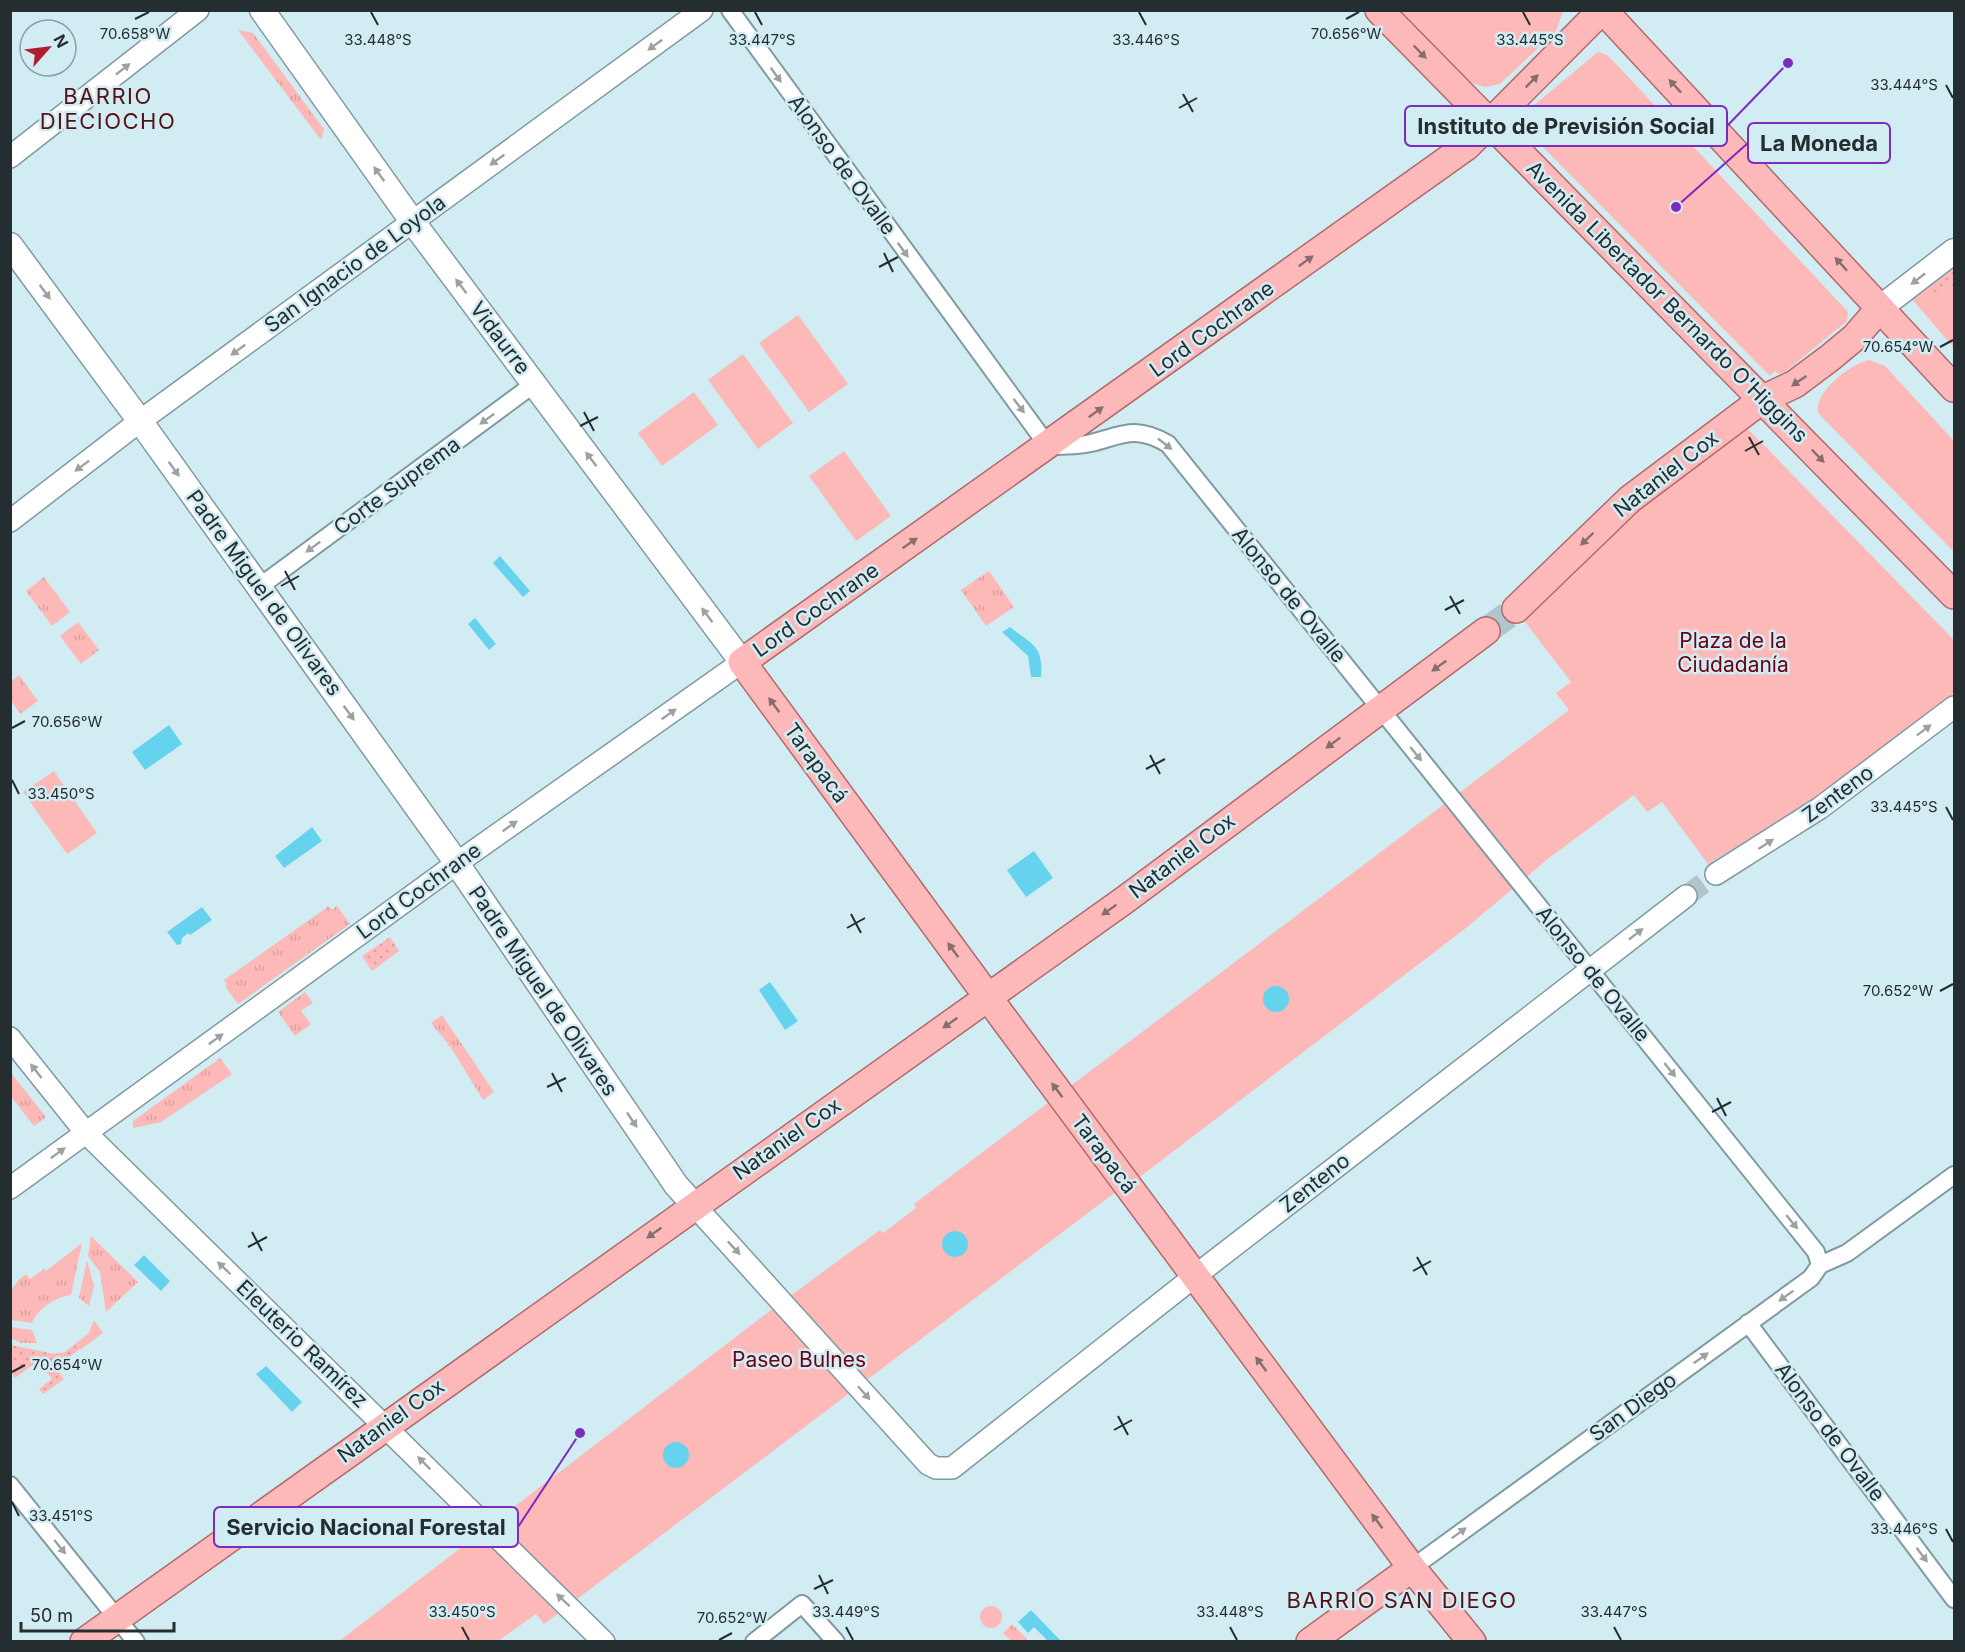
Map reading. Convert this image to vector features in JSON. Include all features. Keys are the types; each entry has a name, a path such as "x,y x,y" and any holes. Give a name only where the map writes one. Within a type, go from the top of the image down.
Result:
{"main road":[{"name":"Vidaurre","path":"262,10 412,221 742,662"},
{"name":"Avenida Libertador Bernardo O'Higgins","path":"1379,10 1954,595"},
{"name":"Lord Cochrane","path":"742,662 1467,146 1603,10"},
{"path":"1603,10 1954,388"},
{"name":"Padre Miguel de Olivares","path":"10,245 140,421 457,864 676,1185 694,1205"},
{"path":"1880,308 1954,251"},
{"name":"Nataniel Cox","path":"1516,609 1630,499 1763,399 1795,384 1831,357 1855,337 1880,308"},
{"name":"Nataniel Cox","path":"84,1641 1126,899 1379,708 1486,631"},
{"name":"Tarapacá","path":"742,662 987,997 1412,1568 1472,1641"},
{"name":"San Diego","path":"1310,1641 1412,1568"}],"street":[{"path":"10,157 198,10"},
{"name":"San Ignacio de Loyola","path":"10,520 140,421 702,10"},
{"name":"Alonso de Ovalle","path":"730,10 1048,446 1079,445 1116,434 1137,432 1168,444 1816,1252 1820,1265"},
{"name":"Corte Suprema","path":"259,587 534,384"},
{"name":"Lord Cochrane","path":"10,1188 457,864 742,662"},
{"name":"Zenteno","path":"1716,874 1820,808 1954,707"},
{"name":"Zenteno","path":"944,1469 959,1465 1195,1276 1686,896"},
{"name":"Eleuterio Ramírez","path":"10,1038 86,1133 604,1641"},
{"name":"San Diego","path":"1412,1568 1811,1278 1820,1265 1847,1253 1954,1175"},
{"name":"Padre Miguel de Olivares","path":"694,1205 928,1464 944,1469"},
{"name":"Alonso de Ovalle","path":"1748,1323 1954,1599"},
{"path":"10,1485 136,1641"},
{"path":"754,1641 802,1604 836,1641"}],"green space":[{"path":"1396,11 1563,11 1556,31 1500,84 1485,87 1466,81"},
{"path":"238,30 253,33 324,129 321,140"},
{"path":"1598,52 1607,55 1616,64 1848,312 1847,321 1785,372 1779,374 1775,371 1770,376 1523,127 1521,118 1523,114"},
{"path":"1954,262 1954,285 1934,300 1922,287"},
{"path":"1954,285 1954,348 1911,298 1922,287 1934,300"},
{"path":"798,315 848,384 809,412 759,343"},
{"path":"743,354 793,423 758,449 708,380"},
{"path":"1869,360 1885,366 1954,441 1954,552 1818,413 1818,405 1827,388 1852,367"},
{"path":"694,392 718,425 662,466 638,433"},
{"path":"1744,425 1954,640 1954,693 1820,796 1708,864 1662,802 1647,812 1634,795 1549,858 1466,928 1145,1173 1109,1197 544,1624 536,1614 498,1641 338,1642 763,1316 880,1230 883,1233 916,1208 914,1204 1569,710 1556,693 1571,682 1522,618 1627,514"},
{"path":"844,451 891,516 856,541 809,476"},
{"path":"989,571 1014,607 986,626 961,590"},
{"path":"44,577 70,612 52,626 26,591"},
{"path":"78,622 99,650 81,664 60,636"},
{"path":"19,675 38,701 20,714 11,700 11,682"},
{"path":"54,771 97,833 67,854 23,792"},
{"path":"329,906 332,910 337,906 350,924 238,1004 225,986 227,985 224,980"},
{"path":"390,937 399,951 372,971 362,956"},
{"path":"305,992 313,1003 301,1011 311,1024 295,1036 278,1012"},
{"path":"442,1015 494,1092 483,1100 450,1046 447,1046 448,1044 431,1023"},
{"path":"220,1058 232,1074 161,1122 133,1128 133,1121"},
{"path":"11,1073 46,1117 34,1126 11,1097"},
{"path":"91,1236 138,1282 106,1312 100,1272 88,1256"},
{"path":"82,1243 71,1295 48,1304 38,1313 32,1323 11,1320 10,1299 15,1284 26,1274 30,1279 44,1269 46,1271"},
{"path":"87,1260 94,1286 89,1306 79,1298"},
{"path":"94,1320 103,1333 80,1350 76,1343 89,1333"},
{"path":"11,1327 32,1330 37,1343 21,1343 11,1338"},
{"path":"76,1343 80,1349 56,1367 64,1379 43,1394 39,1389 52,1379 38,1361 15,1378 11,1372 11,1345 54,1354 65,1352"},
{"path":"991,1606 999,1609 1002,1617 999,1625 991,1628 983,1625 980,1617 983,1609"},
{"path":"1012,1624 1029,1641 1011,1641 1003,1633"}],"water":[{"path":"500,556 530,591 523,597 493,563"},
{"path":"475,618 496,644 489,650 468,624"},
{"path":"1010,627 1038,651 1041,677 1031,677 1028,656 1002,632"},
{"path":"169,725 182,744 145,770 132,752"},
{"path":"312,827 322,841 284,868 275,856"},
{"path":"1034,851 1053,878 1026,897 1007,870"},
{"path":"202,907 212,920 190,935 188,933 182,938 181,944 177,945 167,932"},
{"path":"770,982 798,1021 785,1030 759,990"},
{"path":"1276,986 1285,990 1289,999 1285,1008 1276,1012 1267,1008 1263,999 1267,990"},
{"path":"955,1231 964,1235 968,1244 964,1253 955,1257 946,1253 942,1244 946,1235"},
{"path":"144,1255 170,1281 161,1291 134,1265"},
{"path":"266,1366 302,1402 292,1412 256,1374"},
{"path":"676,1442 685,1446 689,1455 685,1464 676,1468 667,1464 663,1455 667,1446"},
{"path":"1031,1610 1061,1641 1048,1641 1034,1627 1028,1633 1018,1622"}],"tunnel":[{"path":"1486,631 1516,609"},
{"path":"1686,896 1716,874"}],"place":[{"name":"Instituto de Previsión Social","path":"1788,63"},
{"name":"La Moneda","path":"1676,207"},
{"name":"Servicio Nacional Forestal","path":"580,1433"}],"district":[{"name":"BARRIO DIECIOCHO","path":"108,108"},
{"name":"BARRIO SAN DIEGO","path":"1402,1600"}],"park label":[{"name":"Plaza de la Ciudadanía","path":"1733,653"},
{"name":"Paseo Bulnes","path":"799,1360"}]}
